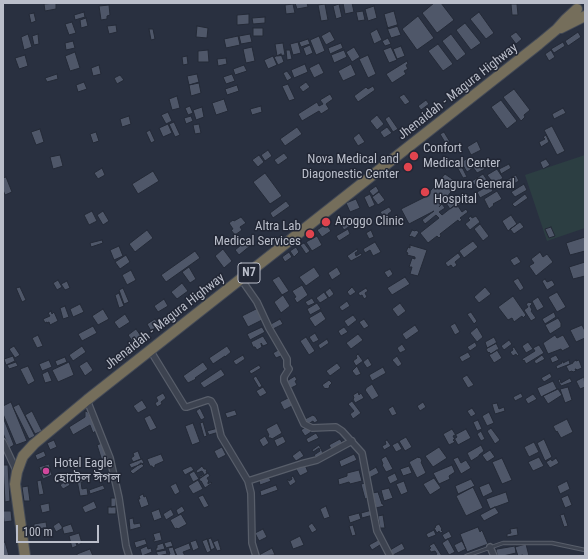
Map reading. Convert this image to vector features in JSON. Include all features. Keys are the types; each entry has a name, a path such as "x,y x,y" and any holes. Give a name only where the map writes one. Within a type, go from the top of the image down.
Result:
{"highway":[{"name":"Jhenaidah - Magura Highway","path":"25,556 15,484 20,461 34,444 87,400 557,29 565,20 580,9"}],"street":[{"path":"241,279 257,302 269,328 288,359 287,366 289,369 284,377 284,381 304,424 312,428 336,427 342,431 362,453 377,530 390,556"},
{"path":"150,350 185,407 208,400 211,401 214,406 221,436 248,481 251,493 252,543 256,556"},
{"path":"87,400 110,458 119,498 126,546 129,556"},
{"path":"248,481 317,460 352,441"},
{"path":"3,442 17,472"},
{"path":"490,548 494,556"}],"lane":[{"path":"466,556 503,543 552,543 585,550"}],"shaded area":[{"path":"585,155 585,228 547,241 525,175"}],"building":[{"path":"56,3 56,9 45,11 44,4"},
{"path":"295,3 307,3 308,7 297,9"},
{"path":"343,3 352,3 354,12 345,14"},
{"path":"434,3 441,3 454,20 437,33 422,13"},
{"path":"293,4 295,13 286,14 285,5"},
{"path":"325,4 328,20 321,21 318,5"},
{"path":"339,4 342,17 336,19 333,6"},
{"path":"511,4 517,4 518,15 512,15"},
{"path":"109,5 110,15 107,16 107,19 101,20 99,6"},
{"path":"374,6 377,18 368,21 365,9"},
{"path":"363,11 365,20 358,21 356,12"},
{"path":"394,11 398,26 388,29 384,14"},
{"path":"84,12 85,17 75,20 74,15"},
{"path":"479,12 494,33 486,39 470,19"},
{"path":"34,13 36,21 31,23 29,14"},
{"path":"249,14 249,24 237,25 237,15"},
{"path":"418,16 434,38 417,50 402,29"},
{"path":"265,17 265,23 253,24 252,18"},
{"path":"86,18 88,26 81,28 80,20"},
{"path":"72,22 76,33 69,35 65,24"},
{"path":"465,23 481,43 471,50 456,30"},
{"path":"116,25 117,32 109,34 107,26"},
{"path":"397,25 401,35 391,38 387,28"},
{"path":"197,26 208,28 207,38 196,37"},
{"path":"253,28 263,28 263,36 253,36"},
{"path":"149,29 153,29 155,39 151,40"},
{"path":"377,29 382,40 374,44 370,33"},
{"path":"330,31 335,40 326,45 321,36"},
{"path":"516,32 522,39 516,44 510,36"},
{"path":"578,32 581,37 568,46 565,41"},
{"path":"28,34 32,47 24,50 21,37"},
{"path":"38,34 39,44 34,45 32,36"},
{"path":"250,34 252,42 241,44 239,36"},
{"path":"451,34 466,54 457,61 442,41"},
{"path":"238,36 240,45 226,48 224,39"},
{"path":"319,36 325,51 316,55 310,40"},
{"path":"388,38 391,44 385,46 382,41"},
{"path":"308,39 310,44 301,47 299,42"},
{"path":"73,41 75,48 66,50 65,43"},
{"path":"298,42 301,53 293,55 290,44"},
{"path":"563,42 565,46 554,53 551,49"},
{"path":"283,43 285,55 277,56 275,44"},
{"path":"341,43 343,48 330,54 328,48"},
{"path":"438,44 453,64 443,71 428,51"},
{"path":"310,45 313,53 306,56 303,48"},
{"path":"401,46 405,56 397,59 393,49"},
{"path":"252,47 255,61 246,63 243,49"},
{"path":"354,47 360,57 352,62 346,52"},
{"path":"391,47 397,60 389,63 383,50"},
{"path":"208,50 209,62 198,62 198,51"},
{"path":"286,50 290,50 292,59 287,60"},
{"path":"344,50 347,57 334,63 331,55"},
{"path":"551,50 555,57 549,61 545,54"},
{"path":"75,52 80,68 70,71 65,56"},
{"path":"281,54 284,62 278,65 274,57"},
{"path":"25,55 28,66 19,69 15,58"},
{"path":"368,55 376,74 368,78 359,59"},
{"path":"187,56 188,64 183,65 182,57"},
{"path":"273,56 277,65 268,69 264,60"},
{"path":"226,58 227,64 218,66 217,59"},
{"path":"407,61 408,64 406,65 408,69 404,71 406,74 392,83 386,74"},
{"path":"319,63 324,73 314,78 309,68"},
{"path":"305,64 308,72 294,78 291,70"},
{"path":"351,64 356,75 343,81 338,71"},
{"path":"99,65 101,74 93,76 91,68"},
{"path":"244,65 247,71 235,75 233,69"},
{"path":"287,71 292,78 287,81 283,73"},
{"path":"57,74 58,79 47,82 45,78"},
{"path":"197,74 199,82 189,85 187,76"},
{"path":"232,74 235,81 226,84 223,77"},
{"path":"120,75 124,80 117,84 114,78"},
{"path":"84,82 87,89 78,92 76,85"},
{"path":"306,82 310,87 303,92 299,87"},
{"path":"199,83 201,93 191,96 189,85"},
{"path":"288,84 295,99 289,101 282,86"},
{"path":"237,85 239,91 227,95 225,89"},
{"path":"373,86 375,90 358,102 354,96 366,87 368,89"},
{"path":"514,89 530,110 524,115 525,117 521,121 503,97"},
{"path":"330,94 333,99 326,104 329,109 321,114 319,111 302,121 298,114 317,102 319,106 323,104 320,100"},
{"path":"404,94 410,102 405,105 399,97"},
{"path":"177,96 180,108 172,110 169,99"},
{"path":"224,99 228,111 216,115 212,103"},
{"path":"426,100 429,104 421,110 418,106"},
{"path":"501,100 517,121 507,129 491,107"},
{"path":"190,106 193,113 188,115 185,108"},
{"path":"261,106 262,112 252,115 250,109"},
{"path":"202,107 204,117 196,120 193,110"},
{"path":"563,108 566,113 554,119 552,114"},
{"path":"168,112 172,121 166,124 161,115"},
{"path":"377,115 384,124 377,130 370,121"},
{"path":"129,116 131,124 122,127 120,119"},
{"path":"191,116 193,121 186,124 184,118"},
{"path":"389,116 398,129 393,132 385,119"},
{"path":"174,122 180,135 175,137 169,124"},
{"path":"168,124 172,133 163,137 159,128"},
{"path":"199,124 201,133 195,134 193,125"},
{"path":"552,126 565,151 557,155 544,130"},
{"path":"297,127 302,134 285,146 280,139"},
{"path":"387,127 392,133 384,138 380,132"},
{"path":"40,129 44,142 36,145 31,132"},
{"path":"150,130 155,141 151,143 146,132"},
{"path":"96,132 99,141 93,143 90,134"},
{"path":"444,132 450,142 446,144 440,134"},
{"path":"359,133 365,142 358,146 353,138"},
{"path":"546,135 549,142 541,147 539,142 545,139 543,137"},
{"path":"477,141 481,150 471,155 467,147"},
{"path":"268,150 272,156 265,161 261,155"},
{"path":"284,153 288,158 278,165 274,160"},
{"path":"60,155 63,166 53,169 50,157"},
{"path":"259,155 264,162 258,167 252,160"},
{"path":"468,158 473,168 467,172 461,162"},
{"path":"546,159 550,165 543,169 540,162"},
{"path":"482,162 485,169 477,173 473,167"},
{"path":"509,164 511,168 501,174 499,169"},
{"path":"461,165 467,177 463,178 457,167"},
{"path":"102,168 105,175 98,179 94,173"},
{"path":"497,169 503,178 494,184 487,175"},
{"path":"153,171 159,181 138,194 132,184"},
{"path":"265,173 282,196 270,204 253,182"},
{"name":"Magura General Hospital","path":"445,174 458,183 439,207 442,204 445,208 439,212 442,215 461,200 463,202 458,206 462,212 466,209 468,212 460,218 462,220 459,222 458,220 440,234 441,236 439,238 437,236 428,243 420,233 439,218 436,215 425,224 422,220 434,211 409,224 401,209 425,197"},
{"path":"483,174 487,180 476,187 472,181"},
{"path":"516,175 519,181 508,187 505,181"},
{"path":"6,177 12,192 5,195 3,190 3,178"},
{"path":"524,184 527,190 515,197 511,192"},
{"path":"490,185 493,191 480,198 477,192"},
{"path":"376,186 379,191 373,196 369,191"},
{"path":"497,191 502,199 493,204 494,205 489,209 484,199"},
{"path":"379,192 385,200 378,205 372,197"},
{"path":"370,194 375,205 369,208 364,197"},
{"path":"525,194 528,198 515,207 512,204"},
{"path":"455,197 459,203 450,209 446,203"},
{"path":"356,199 360,208 350,212 346,203"},
{"path":"286,201 290,206 273,218 270,213"},
{"path":"389,207 392,211 388,214 390,217 386,220 380,212"},
{"path":"92,211 97,221 89,225 84,215"},
{"path":"103,211 109,221 103,225 97,215"},
{"path":"511,215 517,224 508,231 502,221"},
{"path":"471,216 472,218 476,216 480,222 470,230 465,224 470,220 468,218"},
{"path":"241,217 246,223 240,227 242,230 235,235 231,230 233,229 229,223"},
{"path":"343,217 350,226 344,230 338,221"},
{"path":"520,222 524,227 514,234 510,229"},
{"path":"326,224 331,231 322,237 317,230"},
{"path":"480,224 489,236 483,241 474,229"},
{"path":"551,227 555,236 549,238 545,229"},
{"path":"348,229 350,234 339,241 336,236"},
{"path":"147,230 153,238 135,252 129,244"},
{"path":"371,230 374,237 369,239 366,233"},
{"path":"412,230 419,232 415,238 409,236"},
{"path":"317,236 322,245 312,251 306,242"},
{"path":"585,237 585,251 570,255 566,243"},
{"path":"102,240 103,243 91,247 90,243"},
{"path":"246,241 250,246 239,255 235,250"},
{"path":"473,241 478,247 464,258 459,251"},
{"path":"375,242 381,252 373,256 370,250 365,253 363,249"},
{"path":"304,243 310,251 306,254 300,245"},
{"path":"410,245 427,250 418,276 410,274 412,267 409,267 412,258 415,259 415,257 407,255 408,253 406,252 408,247 410,248"},
{"path":"119,246 123,256 114,260 110,250"},
{"path":"296,247 299,252 294,257 290,251"},
{"path":"223,249 232,261 224,268 215,256"},
{"path":"357,249 358,251 355,253 356,256 361,253 362,255 351,261 347,256"},
{"path":"195,251 200,258 166,282 161,275"},
{"path":"289,252 292,257 285,262 282,257"},
{"path":"540,252 543,257 547,254 553,262 536,276 529,266 534,263 531,259"},
{"path":"458,253 461,257 455,262 457,265 453,268 451,265 448,267 445,263"},
{"path":"126,255 130,262 120,269 115,262"},
{"path":"517,256 521,262 514,266 510,260"},
{"path":"585,262 585,276 573,279 569,267"},
{"path":"189,267 196,279 190,283 182,272"},
{"path":"314,267 320,276 306,286 299,277"},
{"path":"337,267 341,274 332,280 328,273"},
{"path":"390,269 393,274 388,278 384,272"},
{"path":"131,270 136,280 127,285 122,275"},
{"path":"279,276 289,291 282,295 272,280"},
{"path":"405,277 410,284 392,295 387,288"},
{"path":"518,278 524,288 520,291 513,281"},
{"path":"545,279 547,282 552,280 555,285 547,290 542,281"},
{"path":"58,280 62,287 57,290 53,283"},
{"path":"67,281 70,288 65,290 61,284"},
{"path":"182,283 188,291 177,299 171,292"},
{"path":"302,285 308,295 297,303 294,298 296,297 292,291"},
{"path":"20,287 26,300 22,302 16,288"},
{"path":"352,287 356,292 350,296 347,292"},
{"path":"485,287 491,294 479,303 474,297"},
{"path":"123,288 129,302 124,304 119,290"},
{"path":"330,288 334,294 329,298 325,292"},
{"path":"366,288 368,291 365,293 367,297 364,299 362,295 360,296 358,293"},
{"path":"324,292 328,298 320,303 316,298"},
{"path":"557,292 566,307 557,312 548,297"},
{"path":"119,293 124,306 119,308 115,295"},
{"path":"283,295 290,306 281,313 274,302"},
{"path":"513,296 526,315 514,322 512,318 508,320 498,307"},
{"path":"538,297 544,307 537,311 532,301"},
{"path":"312,298 315,303 308,306 305,302"},
{"path":"164,299 168,306 158,312 154,306"},
{"path":"347,301 350,306 342,311 339,307"},
{"path":"529,302 532,304 530,306 531,311 536,318 531,321 524,310 528,307 526,304"},
{"path":"317,303 321,309 310,315 307,309"},
{"path":"400,303 406,311 398,317 392,309"},
{"path":"80,304 84,312 73,317 70,309"},
{"path":"65,306 69,317 63,319 60,308"},
{"path":"258,308 264,319 248,327 242,316"},
{"path":"103,309 109,319 98,325 92,316"},
{"path":"51,311 52,314 54,312 58,321 50,325 49,322 45,323 43,319 50,316 48,313"},
{"path":"321,311 326,319 315,327 309,318"},
{"path":"471,312 477,321 474,324 467,314"},
{"path":"554,312 556,317 545,324 542,319"},
{"path":"125,314 130,322 119,329 114,322"},
{"path":"353,315 357,320 348,327 344,321"},
{"path":"558,318 561,323 561,327 550,334 545,325"},
{"path":"155,319 159,325 151,331 147,324"},
{"path":"280,319 283,324 273,329 271,324"},
{"path":"364,319 369,326 364,329 359,322"},
{"path":"455,323 460,332 455,335 450,326"},
{"path":"415,325 419,331 406,340 402,334"},
{"path":"582,325 585,331 585,338 576,342 570,330"},
{"path":"93,326 97,333 82,341 78,334"},
{"path":"262,327 265,332 250,340 247,334"},
{"path":"344,327 348,332 341,336 338,331"},
{"path":"477,327 483,337 477,342 470,333"},
{"path":"136,329 141,336 133,342 128,335"},
{"path":"315,333 319,340 313,343 309,337"},
{"path":"358,334 363,340 351,349 346,343"},
{"path":"38,335 43,346 37,348 32,338"},
{"path":"555,335 557,338 563,335 570,347 562,351 561,349 548,354 543,343"},
{"path":"263,336 268,344 263,346 261,343 262,347 257,350 253,347 251,342"},
{"path":"306,337 315,351 309,355 300,341"},
{"path":"494,337 497,343 487,348 485,342"},
{"path":"327,339 329,343 320,349 318,345"},
{"path":"509,340 512,344 504,350 501,346"},
{"path":"475,342 477,346 470,351 467,347"},
{"path":"528,342 533,349 526,353 522,346"},
{"path":"496,343 499,349 491,354 489,352 488,353 486,349"},
{"path":"402,344 406,350 400,353 397,348"},
{"path":"539,345 544,353 526,364 522,359 535,351 533,348"},
{"path":"14,346 20,355 15,358 9,349"},
{"path":"82,346 86,352 73,361 69,355"},
{"path":"227,346 231,352 213,364 209,358"},
{"path":"514,347 519,355 517,356 516,354 513,356 510,352"},
{"path":"280,349 283,355 276,358 273,353"},
{"path":"497,350 502,358 494,363 489,355"},
{"path":"468,352 471,357 462,362 459,357"},
{"path":"358,354 363,361 356,366 353,361 357,358 356,356"},
{"path":"243,355 245,359 236,365 233,361"},
{"path":"542,355 545,359 536,364 534,361"},
{"path":"556,355 559,360 552,363 550,358"},
{"path":"13,356 15,361 6,365 4,359"},
{"path":"397,356 402,364 398,367 392,360"},
{"path":"65,357 67,362 57,366 55,361"},
{"path":"368,358 372,365 367,368 363,362"},
{"path":"49,360 52,367 42,371 39,364"},
{"path":"569,360 570,364 557,369 556,366 562,363 561,362 563,361 563,363"},
{"path":"576,360 579,360 582,368 569,372 566,366"},
{"path":"87,361 93,370 85,376 79,366"},
{"path":"16,362 18,366 9,369 7,365"},
{"path":"69,362 74,375 58,382 52,370"},
{"path":"203,362 208,369 195,378 196,379 188,383 183,376"},
{"path":"337,363 341,368 330,376 326,371"},
{"path":"259,365 261,368 251,374 249,371"},
{"path":"28,366 35,381 28,385 20,369"},
{"path":"357,366 361,374 356,376 352,371"},
{"path":"383,367 386,373 372,381 369,375"},
{"path":"221,369 225,375 204,388 200,383"},
{"path":"48,371 52,381 45,383 42,374"},
{"path":"550,373 552,377 544,382 541,378"},
{"path":"467,375 474,385 468,388 462,378"},
{"path":"256,376 262,386 259,388 253,378"},
{"path":"295,376 297,385 289,389 285,382"},
{"path":"584,377 585,387 580,389 576,381"},
{"path":"570,378 572,382 561,386 558,380 560,379 561,383"},
{"path":"329,380 332,383 329,386 330,387 325,389 322,385"},
{"path":"553,381 557,389 541,397 537,388"},
{"path":"372,384 379,396 372,400 365,390"},
{"path":"263,387 267,393 260,397 256,391"},
{"path":"568,387 572,400 565,403 560,389"},
{"path":"558,389 562,395 548,404 543,396"},
{"path":"358,392 359,395 361,393 364,398 355,403 353,395"},
{"path":"163,393 166,398 161,402 162,404 157,407 155,403 158,401 156,397"},
{"path":"521,393 523,397 515,401 513,397"},
{"path":"533,394 537,399 528,404 525,399"},
{"path":"290,397 294,405 284,410 280,402"},
{"path":"142,400 147,408 138,413 133,406"},
{"path":"352,401 361,413 353,419 350,414 354,411 348,404"},
{"path":"11,402 27,441 16,445 3,414 3,406"},
{"path":"423,402 426,407 420,411 417,406"},
{"path":"497,403 499,409 504,407 505,411 495,414 492,404"},
{"path":"19,404 35,436 29,439 13,407"},
{"path":"393,406 397,414 392,416 388,409"},
{"path":"200,408 205,418 201,420 196,411"},
{"path":"472,408 476,414 471,417 467,411"},
{"path":"235,410 237,415 227,418 225,413"},
{"path":"32,411 42,431 35,434 25,415"},
{"path":"85,411 88,412 97,430 93,433 90,425 73,435 69,427 85,417"},
{"path":"489,412 494,423 487,426 482,416"},
{"path":"150,415 157,428 150,431 144,418"},
{"path":"313,415 318,421 314,423 313,421 308,424 305,419"},
{"path":"3,417 14,445 9,448 3,433"},
{"path":"567,419 573,432 561,438 553,426"},
{"path":"478,420 482,429 477,431 473,422"},
{"path":"203,422 207,436 204,437 200,423"},
{"path":"193,423 200,442 192,445 185,426"},
{"path":"277,423 282,433 272,439 269,438 266,429"},
{"path":"307,426 311,432 305,436 301,430"},
{"path":"218,428 219,432 209,435 207,431"},
{"path":"491,428 500,440 495,444 487,431"},
{"path":"452,429 457,437 453,440 455,442 449,445 443,434"},
{"path":"466,429 471,438 458,445 453,436"},
{"path":"481,431 485,439 481,441 477,434"},
{"path":"316,433 319,438 308,443 306,439"},
{"path":"265,436 269,443 263,447 259,440"},
{"path":"283,436 286,442 277,447 274,440"},
{"path":"406,437 412,447 405,451 399,441"},
{"path":"340,439 343,444 332,451 329,445"},
{"path":"544,439 552,457 545,461 537,443"},
{"path":"54,440 57,447 50,450 47,443"},
{"path":"387,440 391,446 384,450 382,446 386,444 385,441"},
{"path":"398,442 402,449 396,452 392,445"},
{"path":"534,442 539,452 529,457 524,447"},
{"path":"102,443 108,463 103,464 97,445"},
{"path":"319,445 323,453 316,458 314,455 320,451 319,448 313,452 312,450"},
{"path":"481,445 484,451 471,461 467,453"},
{"path":"222,447 226,455 218,459 214,451"},
{"path":"439,447 447,458 433,467 425,456"},
{"path":"300,450 304,456 296,461 292,456"},
{"path":"490,450 495,457 487,462 482,455"},
{"path":"44,451 46,456 37,460 35,455"},
{"path":"138,451 141,459 133,462 131,458 134,456 133,453"},
{"path":"161,454 164,461 155,465 153,468 150,466 147,459"},
{"path":"354,454 357,460 341,467 339,461"},
{"path":"386,456 393,469 386,472 382,465 381,459"},
{"path":"420,457 422,461 421,462 426,473 417,478 409,462"},
{"path":"458,457 461,463 466,460 471,468 461,474 453,459"},
{"path":"539,457 544,466 533,471 528,462"},
{"path":"502,458 512,480 502,484 492,462"},
{"path":"556,458 559,463 550,468 546,462 551,459 552,461"},
{"path":"142,459 144,463 131,468 129,464"},
{"path":"141,463 144,466 133,474 130,471"},
{"name":"Hotel Eagle হোটেল ঈগল","path":"49,464 52,475 43,479 39,467"},
{"path":"3,465 8,465 10,501 5,502"},
{"path":"305,465 308,472 300,476 296,469"},
{"path":"452,465 455,472 449,476 450,479 439,484 433,473"},
{"path":"191,466 194,470 185,475 182,470"},
{"path":"202,466 206,469 207,473 200,478 199,477 204,474 202,471 197,473 196,471"},
{"path":"409,466 412,473 403,476 400,469"},
{"path":"376,467 379,473 369,478 366,473"},
{"path":"359,470 362,481 350,484 349,482 339,485 338,479 347,476 347,473"},
{"path":"194,471 199,479 193,482 189,474"},
{"path":"208,473 210,476 207,478 209,481 208,484 211,482 212,483 205,488 199,479"},
{"path":"395,473 398,480 390,484 387,477"},
{"path":"65,476 70,485 63,489 60,485 64,482 62,477"},
{"path":"293,476 296,482 290,486 287,480 288,479 289,481 292,479 291,477"},
{"path":"269,477 271,481 260,485 259,481"},
{"path":"434,478 441,488 430,495 423,484"},
{"path":"83,479 83,482 81,482 82,489 87,488 88,495 80,496 77,480"},
{"path":"471,479 475,486 458,494 455,486"},
{"path":"41,480 44,494 39,495 37,481"},
{"path":"198,480 203,489 193,494 188,486"},
{"path":"404,481 408,492 401,495 396,484"},
{"path":"567,481 570,489 560,494 557,486"},
{"path":"176,483 180,492 175,495 170,486"},
{"path":"366,483 370,497 365,499 361,484"},
{"path":"489,483 493,492 483,497 479,487"},
{"path":"103,485 105,489 90,494 89,490"},
{"path":"276,485 278,490 261,496 260,491"},
{"path":"28,486 30,501 24,501 22,487"},
{"path":"473,487 483,508 466,516 456,496"},
{"path":"389,488 393,498 384,501 381,490"},
{"path":"378,492 384,506 376,508 372,493"},
{"path":"506,492 509,502 490,509 486,499"},
{"path":"143,494 144,497 146,496 149,505 141,508 138,499 140,499 139,496"},
{"path":"203,495 209,506 204,508 198,497"},
{"path":"568,495 572,505 565,508 561,498"},
{"path":"111,498 116,498 116,506 111,507"},
{"path":"94,501 97,508 85,513 82,507"},
{"path":"49,503 50,511 42,513 40,505"},
{"path":"182,506 185,511 178,515 176,510"},
{"path":"326,506 330,517 324,519 320,509"},
{"path":"108,507 116,507 116,514 108,514"},
{"path":"495,507 499,513 484,521 480,515"},
{"path":"159,509 162,518 154,521 151,512"},
{"path":"171,509 174,515 166,520 163,514"},
{"path":"372,510 373,515 362,518 361,513"},
{"path":"3,511 11,511 12,521 4,522"},
{"path":"359,513 361,519 350,523 348,516"},
{"path":"181,514 187,524 175,529 170,520"},
{"path":"564,514 568,526 564,527 560,515"},
{"path":"383,515 385,528 380,528 378,516"},
{"path":"133,518 134,524 140,523 141,527 130,530 129,519"},
{"path":"46,522 47,528 34,529 34,524"},
{"path":"59,522 63,528 56,532 53,526"},
{"path":"312,523 317,530 312,533 308,526"},
{"path":"71,524 74,532 64,534 62,527"},
{"path":"439,524 443,532 440,533 439,531 437,533 434,528"},
{"path":"353,525 356,535 352,536 349,526"},
{"path":"478,527 480,532 482,530 488,544 467,552 460,534"},
{"path":"517,528 518,535 507,537 507,534 511,533 510,529"},
{"path":"263,529 267,537 259,541 255,533"},
{"path":"434,530 436,535 428,538 426,534"},
{"path":"449,531 452,537 445,540 442,535"},
{"path":"160,532 162,540 154,542 153,540 155,540 153,534"},
{"path":"79,533 82,543 78,545 77,542 77,546 72,548 69,536"},
{"path":"300,536 304,545 293,549 290,541"},
{"path":"211,538 215,548 211,550 208,539"},
{"path":"145,539 147,544 136,548 134,542"},
{"path":"207,539 211,551 207,553 202,541"},
{"path":"380,539 383,543 372,550 369,545"},
{"path":"448,539 455,552 449,555 442,543"},
{"path":"196,540 199,548 193,551 190,542"},
{"path":"218,540 221,550 217,551 213,542"},
{"path":"171,541 173,546 166,548 164,543"},
{"path":"462,541 466,549 458,553 454,545"},
{"path":"5,542 9,556 3,556 3,543"},
{"path":"163,543 165,549 156,551 157,545"},
{"path":"189,543 191,549 183,552 185,556 177,556 174,549"},
{"path":"402,543 405,549 393,555 390,550"},
{"path":"434,543 442,556 434,556 437,554 435,551 431,552 429,549 431,548 429,546"},
{"path":"526,544 529,556 518,556 515,547"},
{"path":"147,546 148,549 151,548 152,552 142,556 140,549"},
{"path":"515,546 516,553 498,556 497,549"},
{"path":"173,547 176,556 168,556 170,554 168,548"},
{"path":"272,548 275,555 259,556 259,555"},
{"path":"90,549 93,556 77,556 77,554"},
{"path":"166,550 167,554 158,556 156,552"}],"place":[{"name":"Confort Medical Center","path":"414,156"},
{"name":"Nova Medical and Diagonestic Center","path":"408,167"},
{"name":"Magura General Hospital","path":"425,192"},
{"name":"Aroggo Clinic","path":"326,222"},
{"name":"Altra Lab Medical Services","path":"310,234"},
{"name":"Hotel Eagle হোটেল ঈগল","path":"46,471"}]}
